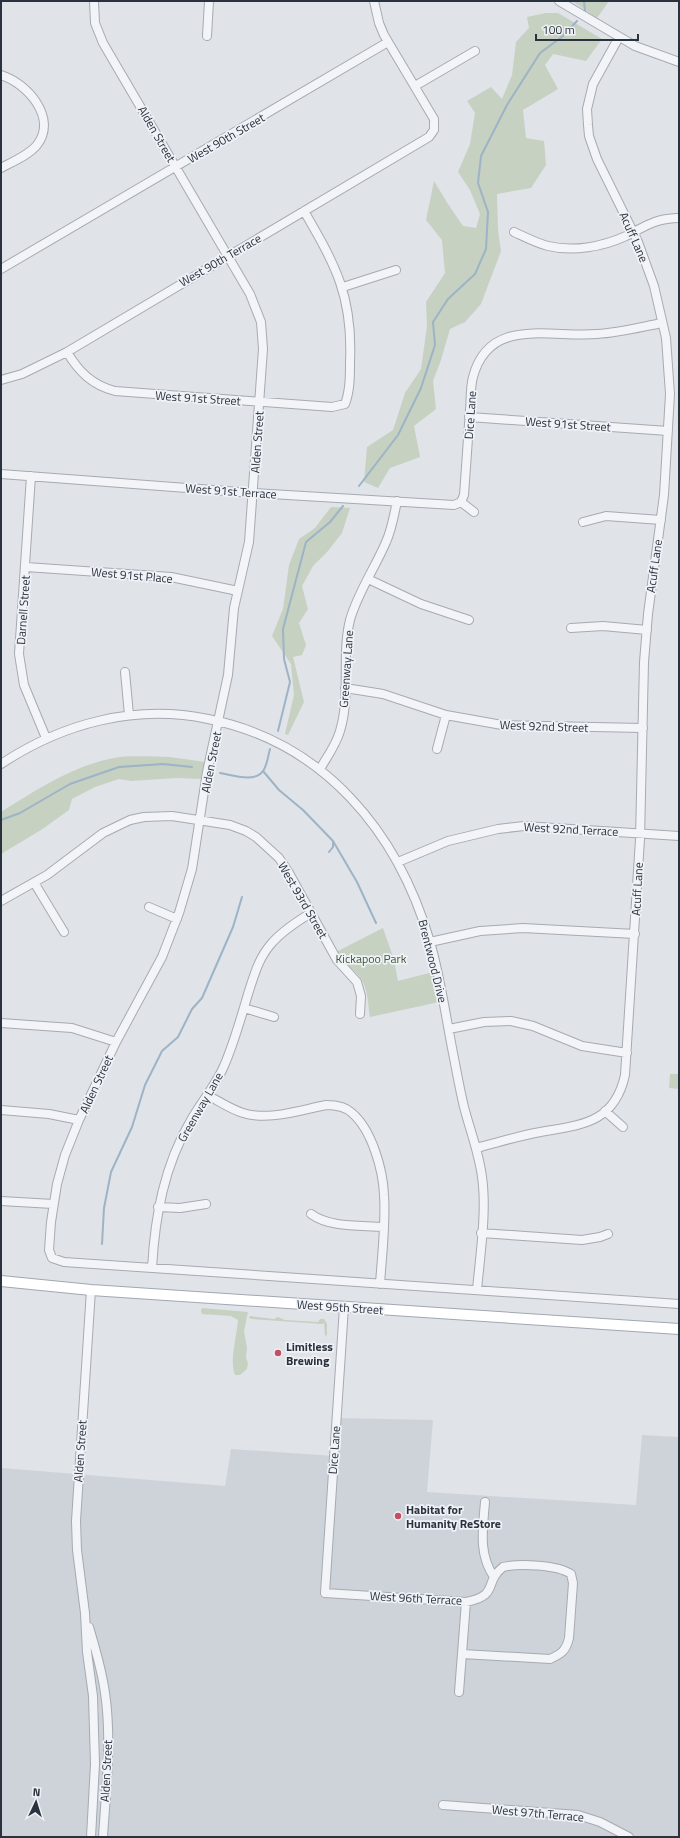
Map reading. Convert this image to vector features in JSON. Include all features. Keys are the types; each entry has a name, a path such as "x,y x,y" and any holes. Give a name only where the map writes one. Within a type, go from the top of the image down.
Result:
{"main road":[{"name":"West 95th Street","path":"1,1281 48,1287 679,1329"}],"street":[{"name":"Alden Street","path":"94,1 95,23 103,43 250,294 261,322 263,349 249,542 238,591 233,620 228,675 207,772 201,820 192,869 177,919 155,971 116,1042 79,1120 65,1155 53,1204 49,1240 49,1250 52,1258 64,1262 152,1268"},
{"path":"207,36 209,1"},
{"path":"374,1 379,23 388,42 415,86 475,51"},
{"path":"559,1 635,46 679,62"},
{"name":"Acuff Lane","path":"476,1148 535,1133 578,1126 589,1122 605,1111 616,1100 624,1083 635,934 640,833 643,685 647,630 666,476 670,394 668,365 662,323 654,286 633,232 597,159 589,136 587,109 593,84 618,37"},
{"name":"West 90th Street","path":"1,270 388,42"},
{"path":"1,75 16,81 29,92 42,113 44,121 41,139 36,146 1,168"},
{"name":"West 90th Terrace","path":"1,380 22,374 67,352 429,137 434,130 434,119 415,86"},
{"path":"304,211 331,259 342,287 396,270"},
{"path":"514,232 548,246 566,249 597,246 624,236 661,219 677,218"},
{"name":"West 91st Street","path":"67,352 76,367 85,376 96,384 115,391 332,407 345,404 349,395 351,343 348,311 342,287"},
{"name":"Dice Lane","path":"461,502 464,495 472,379 476,368 487,350 503,339 519,334 568,336 598,334 662,323"},
{"name":"West 91st Street","path":"469,417 668,431"},
{"name":"West 91st Terrace","path":"1,474 253,493 454,505 461,502"},
{"name":"Darnell Street","path":"31,476 20,639 21,668 28,698 46,738"},
{"name":"Greenway Lane","path":"320,769 334,745 340,731 344,712 349,626 356,604 391,530 397,501"},
{"path":"461,502 474,512"},
{"path":"583,522 606,516 661,520"},
{"name":"West 91st Place","path":"26,567 171,577 238,591"},
{"path":"368,579 421,604 469,620"},
{"path":"572,628 602,626 647,630"},
{"path":"126,672 129,715"},
{"name":"West 92nd Street","path":"345,688 383,694 446,715 479,722 525,727 643,728"},
{"name":"Brentwood Drive","path":"1,764 46,738 85,723 129,715 172,714 219,721 262,734 283,744 320,769 339,785 362,809 376,827 398,862 414,896 430,942 464,1104 483,1179 484,1198 478,1290"},
{"path":"437,749 446,715"},
{"name":"West 93rd Street","path":"1,901 35,884 97,837 123,823 144,817 161,816 201,820 230,825 246,831 267,845 279,858 289,873 337,960 357,982 361,996 360,1014"},
{"name":"West 92nd Terrace","path":"398,862 448,840 498,829 537,826 679,836"},
{"path":"35,884 64,932"},
{"path":"149,907 177,919"},
{"name":"Greenway Lane","path":"152,1268 158,1207 164,1182 176,1150 191,1119 224,1067 258,964 269,946 287,928 311,913"},
{"path":"430,942 480,931 506,928 550,928 635,934"},
{"path":"244,1008 274,1017"},
{"path":"449,1029 490,1022 511,1021 533,1026 582,1046 627,1054"},
{"path":"1,1023 72,1028 116,1042"},
{"path":"207,1095 230,1108 257,1116 275,1115 326,1105 334,1105 347,1110 362,1124 376,1156 384,1193 384,1227 380,1284"},
{"path":"1,1110 49,1114 79,1120"},
{"path":"605,1111 623,1127"},
{"path":"1,1201 53,1204"},
{"path":"158,1207 180,1208 206,1204"},
{"path":"311,1214 317,1219 336,1224 384,1227"},
{"path":"481,1233 582,1240 608,1234"},
{"path":"152,1268 679,1304"},
{"name":"Alden Street","path":"91,1290 76,1521 77,1550 85,1613 94,1733 95,1764 91,1837"},
{"name":"Dice Lane","path":"325,1593 344,1307"},
{"path":"485,1502 482,1542 485,1560 494,1577"},
{"name":"West 96th Terrace","path":"325,1593 466,1602 479,1599 489,1592 494,1577 503,1567 518,1565 560,1569 571,1574 573,1583 568,1646 563,1653 550,1658 462,1654"},
{"path":"459,1692 466,1602"},
{"name":"Alden Street","path":"85,1613 100,1665 106,1693 108,1737 103,1837"},
{"path":"92,1800 105,1801"},
{"name":"West 97th Terrace","path":"443,1805 578,1815 600,1822 629,1837"}],"shaded area":[{"path":"336,1418 433,1420 427,1492 636,1505 642,1435 679,1437 679,1837 1,1837 1,1468 225,1486 231,1449 334,1456"}],"green space":[{"path":"572,1 609,1 597,18"},
{"path":"546,13 558,13 602,39 586,61 553,54 545,65 558,89 523,110 526,138 544,141 546,165 531,188 497,194 498,230 501,251 481,304 465,322 450,329 433,381 436,409 414,426 420,457 390,468 378,488 364,482 367,447 393,430 405,393 421,369 427,326 426,302 445,273 442,240 426,220 434,181 463,226 476,228 480,214 470,190 458,172 470,144 475,113 467,101 491,87 502,99 512,75 516,42 529,28 527,17"},
{"path":"331,507 350,508 342,533 328,551 313,566 302,586 308,609 299,623 306,645 302,655 293,657 304,702 288,735 285,734 294,695 291,664 272,636 283,609 289,565 299,539 315,528"},
{"path":"142,756 170,757 205,762 202,779 176,778 131,781 119,779 95,787 72,799 69,810 41,830 1,854 1,812 42,787 70,772 99,761 114,758"},
{"name":"Kickapoo Park","path":"383,928 394,960 398,981 433,972 439,1002 370,1017 364,984 336,952"},
{"path":"670,1074 679,1074 679,1089 669,1088"},
{"path":"202,1308 248,1312 244,1331 247,1348 246,1358 248,1363 247,1369 240,1375 235,1375 233,1369 238,1320 231,1316 202,1314"},
{"path":"250,1316 274,1319 278,1317 285,1320 318,1322 320,1319 324,1319 327,1324 327,1335 325,1336 324,1323 252,1319 249,1318"}],"waterway":[{"path":"584,1 585,11"},
{"path":"359,486 398,435 421,388 435,345 433,322 448,299 475,274 486,249 488,212 478,183 481,156 507,105 540,53 563,36 577,21"},
{"path":"278,731 290,682 284,659 283,629 306,542 330,522 343,506"},
{"path":"220,773 243,777 255,777 259,775 266,766 270,749"},
{"path":"1,820 20,813 70,784 119,767 163,764 192,767"},
{"path":"263,771 279,790 303,810 333,841 357,882 376,923"},
{"path":"329,852 333,847 333,842"},
{"path":"102,1244 104,1208 111,1172 132,1127 145,1085 162,1051 178,1037 192,1009 202,998 233,927 242,897"}],"place":[{"name":"Limitless Brewing","path":"278,1353"},
{"name":"Habitat for Humanity ReStore","path":"398,1516"}]}
